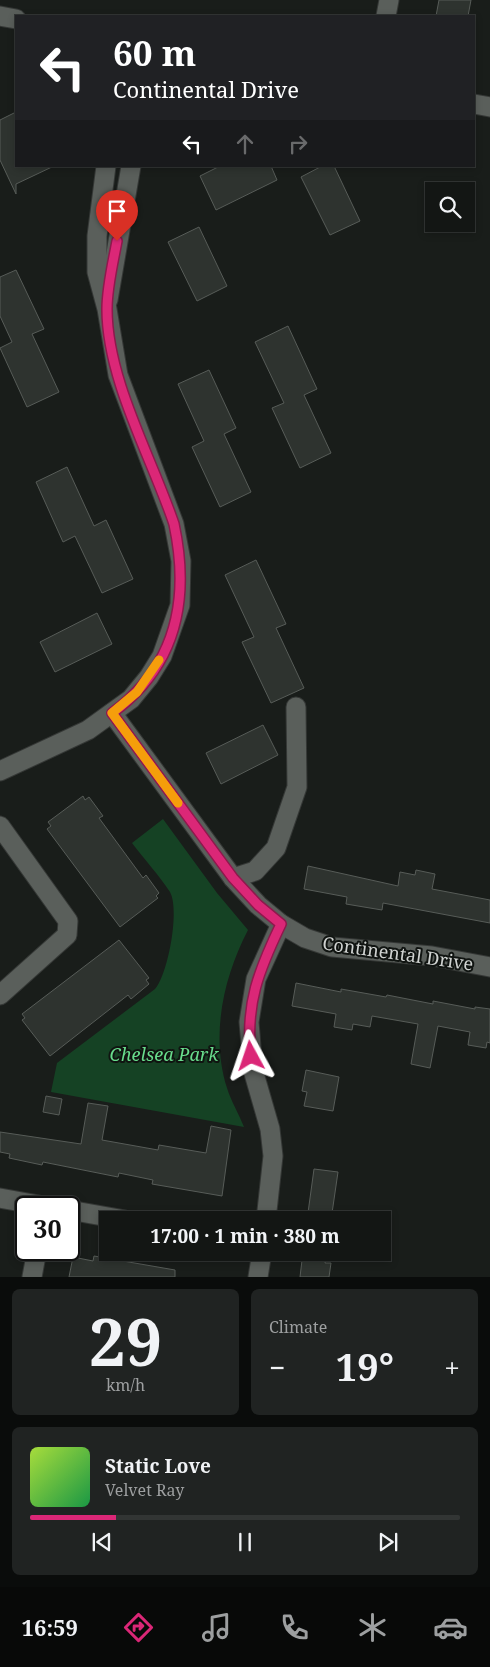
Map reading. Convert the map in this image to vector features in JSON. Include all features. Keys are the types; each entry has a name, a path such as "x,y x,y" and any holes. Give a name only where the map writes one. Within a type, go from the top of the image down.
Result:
{"street":[{"path":"386,15 389,0"},
{"path":"0,16 15,19"},
{"path":"475,104 490,107"},
{"path":"0,771 82,734 112,713 137,692 162,656 178,615 182,580 180,548 174,524 118,375 107,309 97,272 97,236 106,167"},
{"path":"107,309 131,167"},
{"path":"233,878 255,871 276,848 297,787 296,707"},
{"name":"Continental Drive","path":"112,713 233,878 258,905 281,924 306,938 332,947 432,956 490,967"},
{"path":"0,826 68,921 67,935 0,995"},
{"path":"267,1211 273,1156 270,1129 253,1070 249,1022 256,979 281,924"},
{"path":"0,1198 15,1201"},
{"path":"80,1212 99,1215"},
{"path":"32,1277 35,1261"},
{"path":"258,1277 261,1261"}],"green space":[{"name":"Chelsea Park","path":"163,819 217,893 248,930 226,986 220,1027 222,1068 229,1093 244,1127 51,1092 57,1063 155,989 160,981 171,942 174,913 173,901 166,886 132,843"}],"building":[{"path":"439,0 471,0 468,15 436,15"},
{"path":"15,112 15,167 52,167 16,184 16,194 0,160 0,120"},
{"path":"218,167 271,167 277,180 216,210 200,176"},
{"path":"320,167 334,167 360,221 330,235 301,177"},
{"path":"199,227 227,286 197,301 168,242"},
{"path":"16,270 44,329 32,334 59,392 27,407 0,348 12,342 0,316 0,277"},
{"path":"288,326 317,389 304,395 331,453 300,468 272,408 284,403 255,342"},
{"path":"209,370 236,428 224,434 251,492 220,507 192,447 204,441 178,384"},
{"path":"67,467 94,526 106,520 133,579 102,593 75,536 63,542 36,482"},
{"path":"256,560 286,624 276,628 304,688 271,703 242,642 254,637 225,575"},
{"path":"97,613 112,644 55,672 40,642"},
{"path":"263,725 278,755 221,784 206,753"},
{"path":"83,796 85,800 89,797 103,816 99,818 143,878 146,875 159,893 156,896 158,898 120,927 47,829 51,826 48,822"},
{"path":"308,866 398,886 400,872 415,875 416,870 435,874 432,889 490,900 490,923 383,903 382,910 346,904 347,897 304,889"},
{"path":"119,940 149,978 146,980 149,984 131,999 128,995 50,1056 22,1020 25,1018 22,1014"},
{"path":"296,983 341,992 341,989 433,1004 433,1001 475,1009 475,1007 490,1009 490,1043 487,1042 486,1048 468,1045 470,1032 438,1026 430,1068 411,1064 418,1024 372,1016 370,1027 353,1024 352,1030 334,1027 336,1014 292,1006"},
{"path":"306,1070 339,1077 333,1111 304,1106 307,1092 302,1091"},
{"path":"46,1096 62,1099 59,1115 43,1112"},
{"path":"88,1103 108,1106 102,1140 158,1150 159,1145 206,1153 211,1126 231,1130 222,1196 152,1184 153,1180 119,1173 118,1177 43,1162 42,1165 9,1158 10,1154 0,1152 0,1132 81,1144"},
{"path":"314,1169 338,1172 332,1211 308,1211"},
{"path":"94,1256 99,1257 99,1261 123,1261 175,1270 175,1277 69,1277 72,1261 80,1261 80,1258 93,1261"},
{"path":"302,1261 325,1261 325,1263 331,1263 329,1277 300,1277"}],"slow traffic":[{"path":"159,660 149,677 131,699 112,713 178,803"}],"route":[{"path":"117,241 107,309 111,342 118,375 174,524 180,548 182,580 178,615 162,656 149,677 131,699 112,713 233,878 258,905 281,924 262,963 251,1000 249,1022 251,1056"}]}
